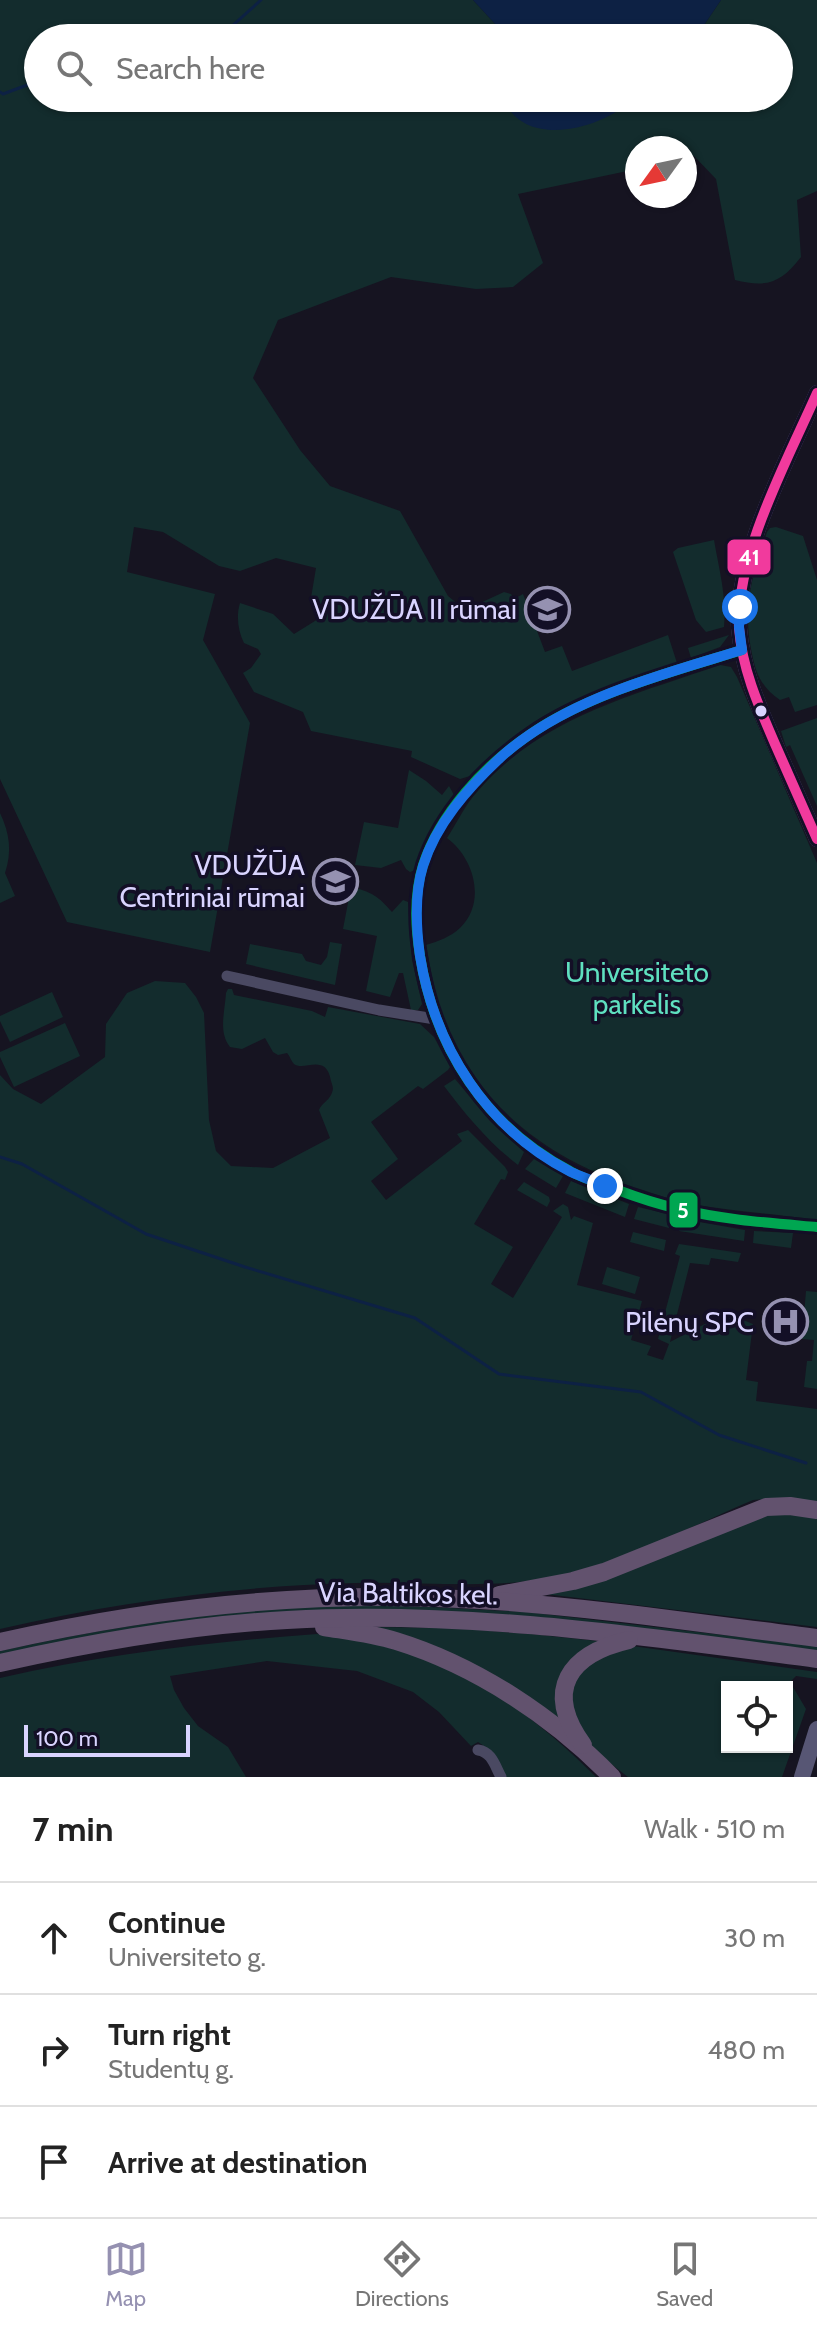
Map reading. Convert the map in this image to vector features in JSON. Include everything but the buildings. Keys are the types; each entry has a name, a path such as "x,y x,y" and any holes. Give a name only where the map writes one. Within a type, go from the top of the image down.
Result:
{"highway":[{"path":"477,1600 604,1572 766,1507 790,1506 817,1510"},
{"name":"Via Baltikos kel.","path":"0,1642 131,1617 268,1601 363,1598 548,1605 817,1638"},
{"name":"Via Baltikos kel.","path":"0,1663 116,1640 286,1620 406,1618 541,1625 817,1659"},
{"path":"286,1620 395,1640 468,1669 498,1686 592,1756"},
{"path":"612,1777 576,1735 568,1717 565,1695 569,1675 580,1660 596,1650 645,1637"}],"main road":[{"path":"817,393 748,560 739,627 750,681 817,839"},
{"path":"802,1777 817,1729"}],"street":[{"path":"742,650 624,689 555,718 501,757 467,792 431,845 419,887 417,933 424,983 435,1019 460,1069 500,1120 534,1149 571,1172 679,1210 817,1227"},
{"path":"227,976 379,1010 435,1019"},
{"path":"478,1750 491,1757 501,1777"}],"green space":[{"path":"0,0 473,0 495,24 24,24 24,112 793,112 793,24 705,24 721,0 817,0 817,191 797,200 801,257 780,278 765,283 735,280 716,179 697,159 697,136 625,136 625,172 518,194 543,263 513,287 476,289 391,277 278,320 253,378 300,450 330,486 400,511 448,596 465,610 504,592 514,599 523,594 545,652 562,646 572,671 668,635 677,663 599,690 559,708 518,734 470,776 460,779 411,757 412,751 311,731 303,712 254,692 243,673 261,654 258,649 244,643 238,618 240,603 273,614 294,634 323,616 311,598 316,568 276,558 240,571 219,566 163,532 134,527 127,572 215,594 203,640 250,723 210,952 67,922 0,779"},
{"path":"776,527 803,536 817,580 817,705 795,712 789,697 780,700 761,680 749,637 748,606 753,577 767,532"},
{"path":"714,540 725,616 724,627 706,632 696,620 673,552 678,548"},
{"path":"729,635 720,647 691,658 688,648"},
{"name":"Universiteto parkelis","path":"720,665 731,667 737,677 817,863 817,1220 678,1201 609,1178 547,1146 495,1102 474,1075 441,1011 426,945 460,928 473,906 475,893 470,868 447,838 473,797 502,767 529,745 590,712"},
{"path":"817,718 817,806 790,745 786,747 781,731"},
{"path":"409,770 442,795 449,786 454,795 423,847 415,870 410,872 401,860 381,868 355,865 364,822 398,828"},
{"path":"0,813 9,843 5,873 15,896 0,903"},
{"path":"351,887 374,895 392,912 403,900 408,902 412,960 422,1004 418,1010 411,1010 403,973 399,973 390,997 366,991 377,936 343,929"},
{"path":"330,942 342,944 335,985 246,964 250,944 302,954 306,961 321,965 327,957"},
{"path":"155,981 185,983 204,1013 209,1120 216,1151 231,1166 273,1168 330,1138 319,1110 333,1088 325,1067 298,1066 287,1053 278,1055 273,1052 265,1038 242,1049 230,1047 223,1028 228,989 232,989 234,995 312,1011 325,1017 328,1007 420,1024 434,1037 450,1067 423,1089 418,1086 371,1122 398,1159 371,1181 386,1200 462,1141 457,1134 468,1130 508,1172 474,1224 513,1247 491,1284 513,1298 562,1217 553,1211 563,1204 568,1207 571,1220 574,1216 593,1223 577,1285 642,1301 631,1340 651,1346 647,1355 663,1360 669,1344 658,1339 680,1256 675,1254 679,1244 741,1253 738,1262 711,1258 709,1265 690,1263 670,1342 726,1313 753,1324 746,1380 758,1382 756,1401 817,1409 817,1502 778,1498 753,1500 624,1556 543,1579 496,1584 310,1585 221,1592 132,1603 0,1629 0,1075 13,1089 41,1104 105,1057 106,1024 127,993"},
{"path":"52,992 63,1017 10,1042 0,1016"},
{"path":"65,1023 80,1056 14,1087 0,1052"},
{"path":"455,1079 490,1121 524,1152 518,1165 478,1128 444,1086"},
{"path":"534,1159 563,1176 556,1188 525,1169"},
{"path":"571,1181 629,1204 625,1217 565,1193"},
{"path":"524,1182 549,1197 547,1207 517,1190"},
{"path":"638,1207 672,1215 669,1228 634,1219"},
{"path":"682,1219 745,1230 744,1241 679,1231"},
{"path":"754,1231 793,1233 791,1248 753,1243"},
{"path":"633,1232 666,1240 664,1251 630,1242"},
{"path":"607,1267 640,1277 635,1294 602,1284"},
{"path":"806,1291 817,1292 817,1389 804,1387 807,1361 812,1361 814,1340 802,1339"},
{"path":"789,1511 817,1517 817,1627 545,1594 768,1514"},
{"path":"393,1605 526,1612 817,1646 817,1652 396,1611 0,1657 0,1651 35,1643 176,1619 297,1607"},
{"path":"372,1627 453,1628 531,1634 817,1672 817,1679 796,1676 791,1681 721,1681 721,1753 790,1753 782,1777 628,1777 556,1721"},
{"path":"317,1634 381,1643 448,1667 526,1716 596,1777 505,1777 487,1749 478,1742 471,1746 439,1712 413,1692 357,1671 267,1661 170,1676 184,1708 198,1726 228,1747 246,1777 0,1777 0,1678 158,1650"},
{"path":"793,1687 806,1709 793,1746"}],"water":[{"path":"473,0 721,0 705,24 495,24"},
{"path":"615,112 584,126 565,130 528,125 513,114"}],"waterway":[{"path":"234,24 261,0"},
{"path":"0,92 3,94 24,86"},
{"path":"0,1157 22,1164 146,1234 415,1318 499,1374 641,1392 719,1435 806,1463"}],"transit line":[{"name":"41","path":"817,393 754,539 740,599 739,628 747,673 757,702 817,839"},
{"name":"5","path":"742,650 660,675 577,707 529,735 496,761 452,809 431,846 418,887 418,945 427,990 438,1023 469,1082 513,1132 540,1153 586,1179 663,1205 730,1218 817,1227"}],"place":[{"name":"VDUŽŪA II rūmai","path":"548,609"},
{"name":"VDUŽŪA Centriniai rūmai","path":"336,881"},
{"name":"Pilėnų SPC","path":"785,1322"}],"route":[{"path":"605,1186 571,1172 534,1149 500,1120 460,1069 435,1019 424,983 416,912 420,877 438,832 467,792 501,757 555,718 586,704 742,650 740,607"}]}
